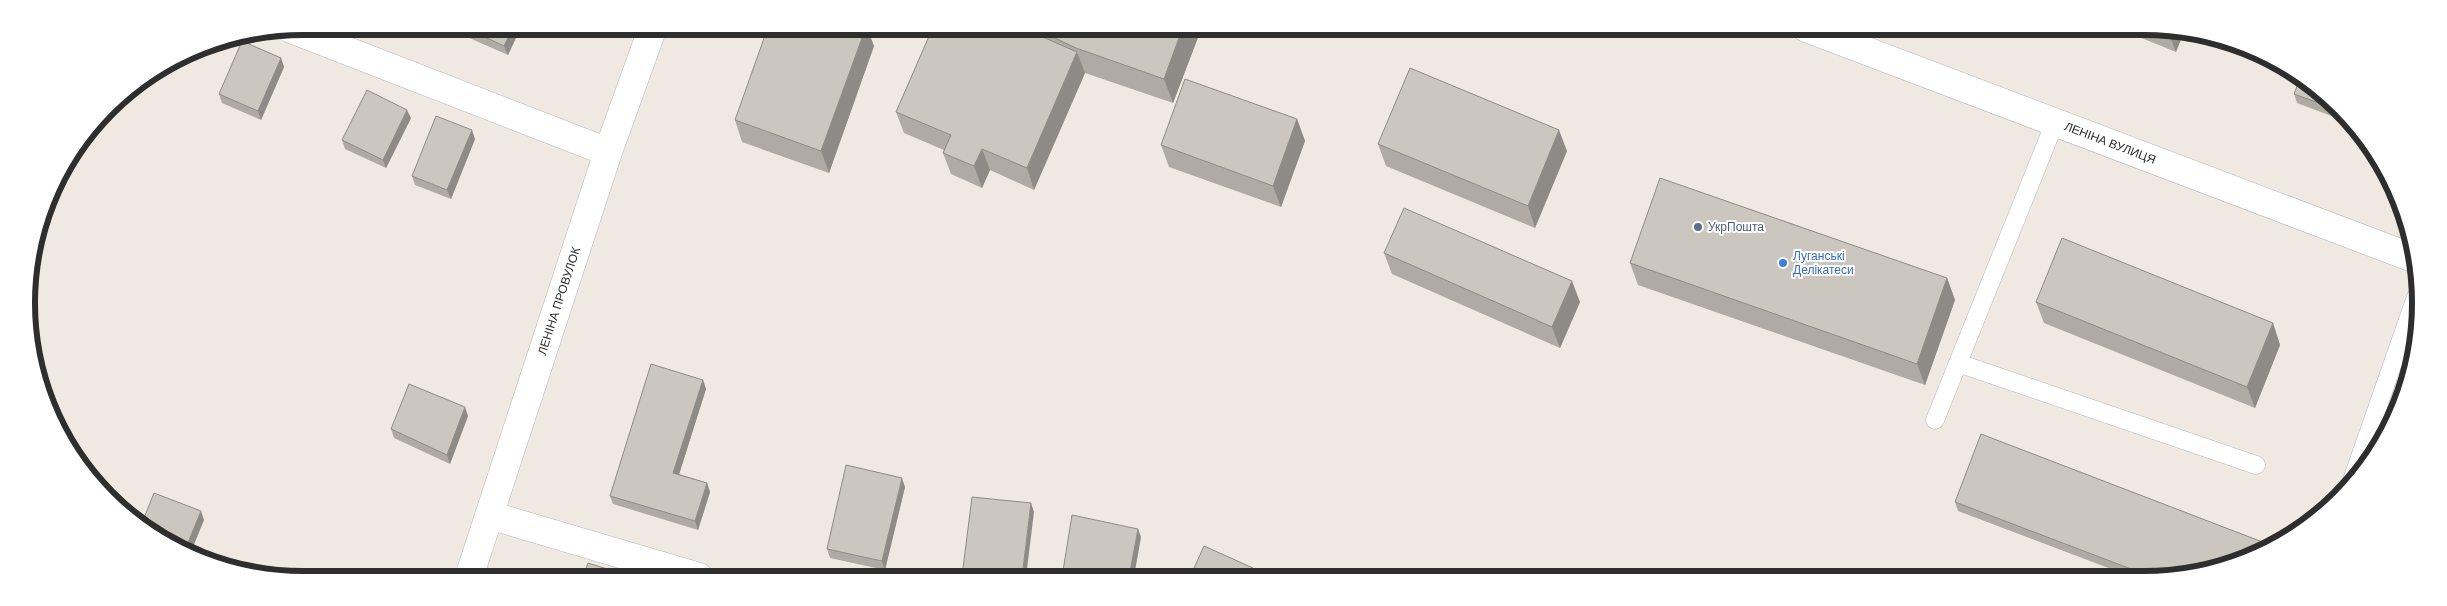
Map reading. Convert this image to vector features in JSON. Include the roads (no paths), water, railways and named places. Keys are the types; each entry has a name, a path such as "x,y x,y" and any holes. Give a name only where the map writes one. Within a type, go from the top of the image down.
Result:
{"street":[{"path":"306,35 608,152"},
{"name":"ЛЕНІНА ПРОВУЛОК","path":"471,571 608,152 650,35"},
{"name":"ЛЕНІНА ВУЛИЦЯ","path":"1825,35 2408,256"},
{"path":"489,516 678,571"}],"lane":[{"path":"1936,420 2055,122"},
{"path":"2358,465 2412,310"},
{"path":"1958,363 2256,465"}],"place":[{"name":"УкрПошта","path":"1698,227"},
{"name":"Луганські Делікатеси","path":"1783,263"}]}
